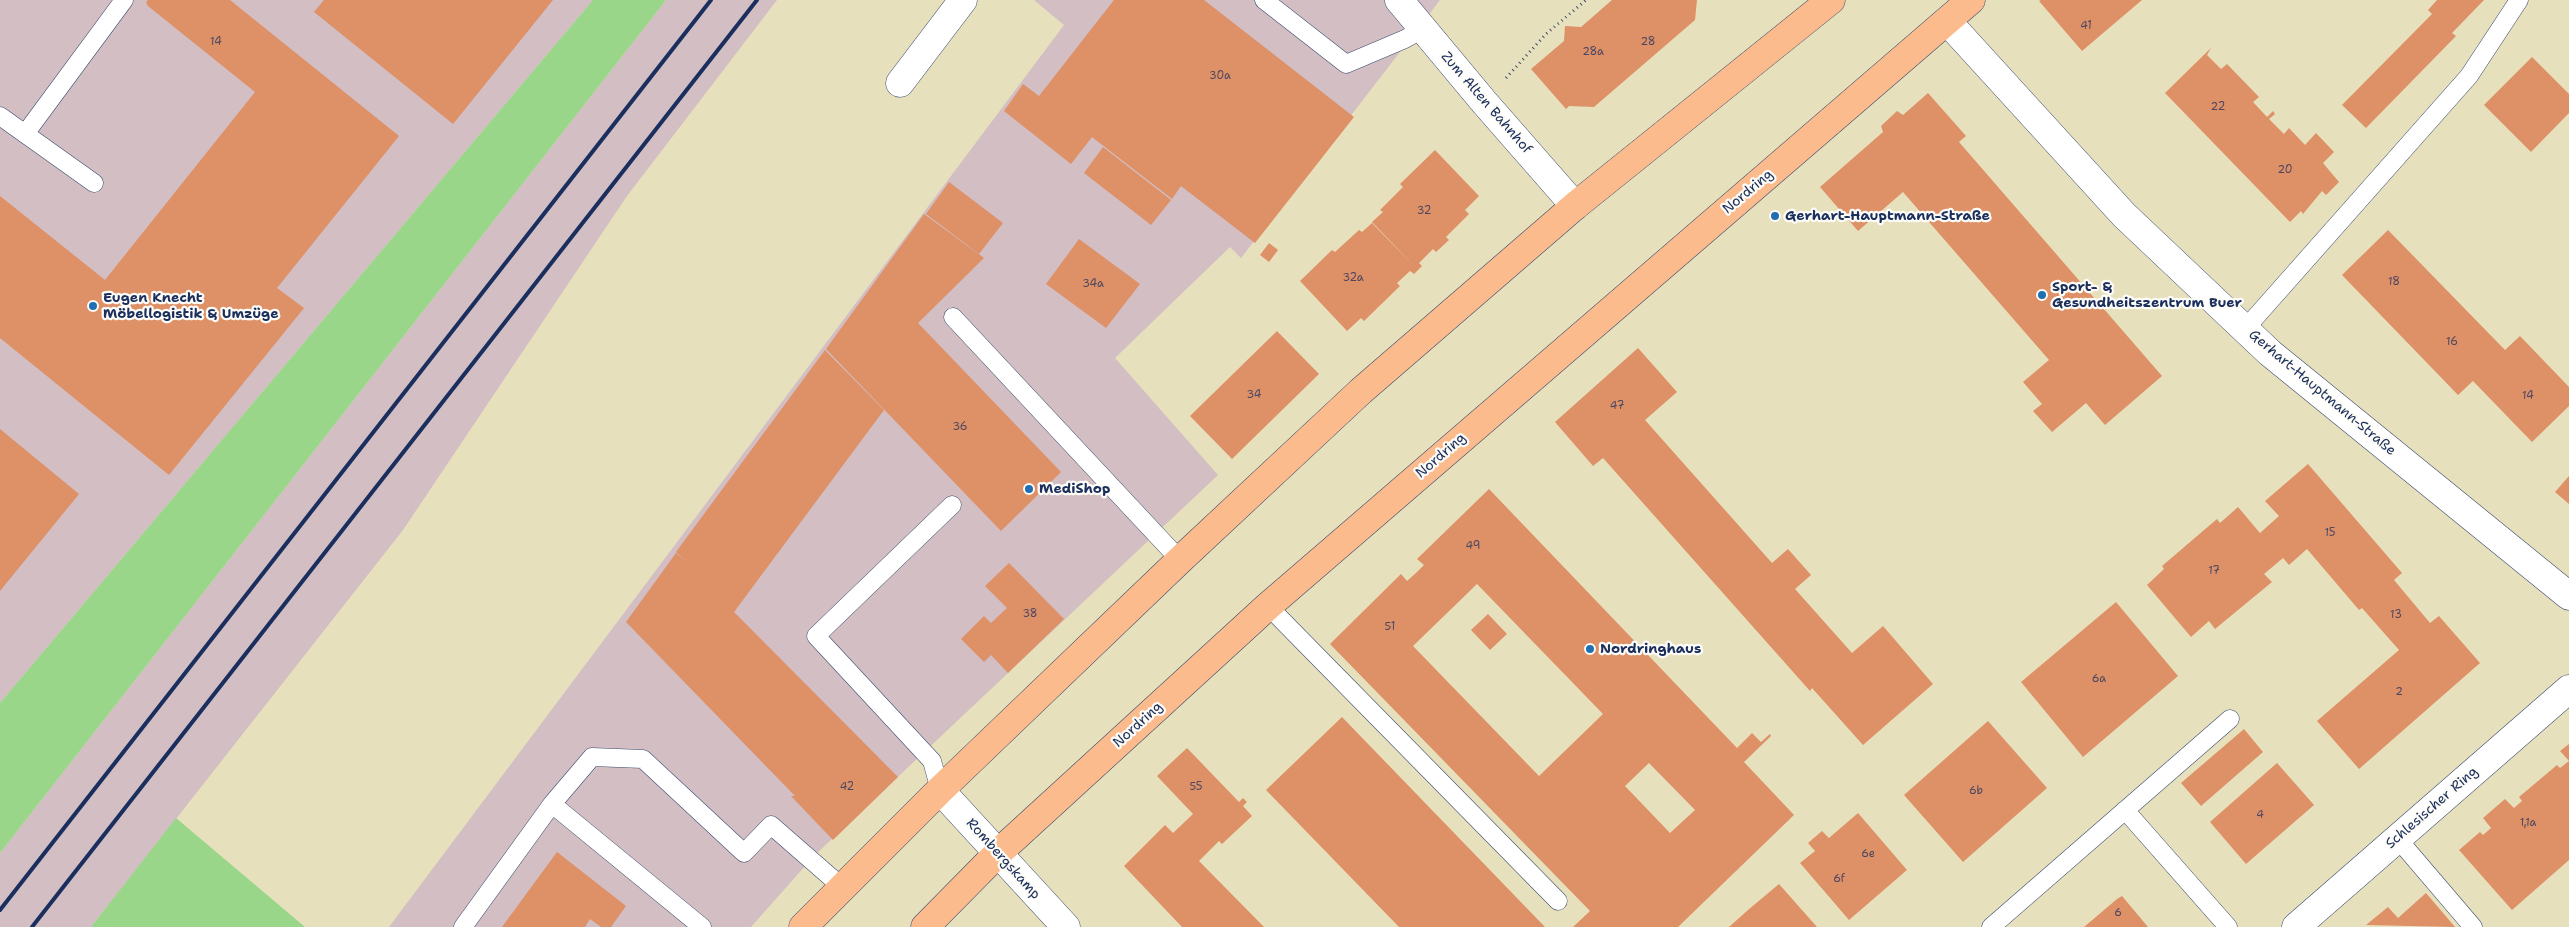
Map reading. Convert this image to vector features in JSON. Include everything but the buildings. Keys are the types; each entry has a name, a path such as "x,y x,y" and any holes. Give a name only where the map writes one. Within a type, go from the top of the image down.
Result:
{"main road":[{"path":"803,927 940,790 1180,560 1361,391 1575,206 1831,0"},
{"name":"Nordring","path":"925,927 998,853 1268,606 1971,0"}],"street":[{"path":"900,83 963,0"},
{"name":"Zum Alten Bahnhof","path":"1398,0 1575,206"},
{"name":"Gerhart-Hauptmann-Straße","path":"1947,21 2124,215 2270,353 2569,596"},
{"name":"Schlesischer Ring","path":"2296,927 2569,689"},
{"name":"Rombergskamp","path":"940,790 1066,927"}],"lane":[{"path":"25,134 124,0"},
{"path":"1264,0 1346,64 1405,39 1423,29"},
{"path":"2245,329 2469,76 2519,0"},
{"path":"0,116 94,183"},
{"path":"953,317 1180,560"},
{"path":"940,790 932,761 816,636 952,506"},
{"path":"1268,606 1558,901"},
{"path":"1991,927 2230,719"},
{"path":"463,927 552,804 592,757 643,759 744,853 771,825 842,887"},
{"path":"552,804 702,927"},
{"path":"2126,810 2228,927"},
{"path":"2397,838 2474,927"}],"path":[{"path":"1484,102 1546,34 1586,0"}],"shaded area":[{"path":"0,0 593,0 0,703"},
{"path":"666,0 777,0 627,196 403,530 91,927 0,927 0,853"},
{"path":"1034,0 1440,0 1241,258 1230,247 1115,358 1218,475 814,856 751,927 389,927 1064,25"}],"green space":[{"path":"593,0 666,0 0,853 0,703"},
{"path":"176,818 305,927 91,927"}],"railway":[{"path":"0,910 711,0"},
{"path":"32,927 757,0"}],"place":[{"name":"Gerhart-Hauptmann-Straße","path":"1775,216"},
{"name":"Sport- & Gesundheitszentrum Buer","path":"2042,295"},
{"name":"Eugen Knecht Möbellogistik & Umzüge","path":"93,306"},
{"name":"MediShop","path":"1029,489"},
{"name":"Nordringhaus","path":"1590,649"}]}
